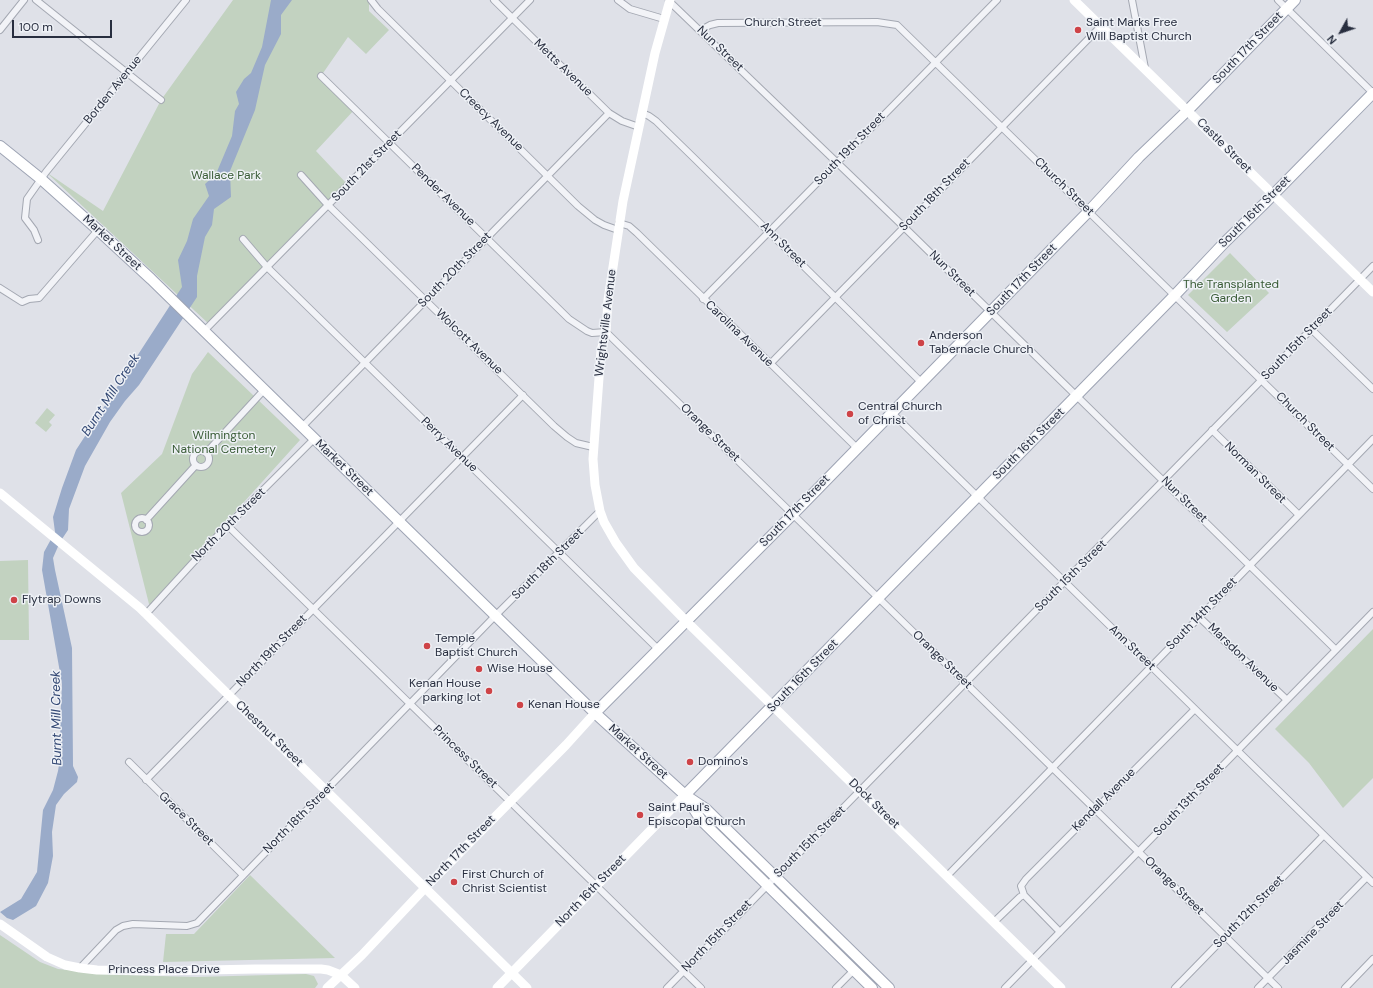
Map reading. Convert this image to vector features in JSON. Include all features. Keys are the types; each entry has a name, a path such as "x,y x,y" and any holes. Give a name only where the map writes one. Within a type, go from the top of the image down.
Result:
{"main road":[{"name":"South 17th Street","path":"595,713 793,514 1089,211 1139,157 1188,110 1295,0"},
{"name":"South 16th Street","path":"685,795 1077,396 1224,243 1373,93"},
{"name":"Market Street","path":"0,146 98,230 204,331 595,713 685,795 706,809 889,988"},
{"name":"Market Street","path":"685,795 701,820 872,988"}],"street":[{"path":"0,30 24,0"},
{"path":"36,0 161,100"},
{"name":"Borden Avenue","path":"38,240 34,230 25,218 28,199 40,179 186,0"},
{"name":"Creecy Avenue","path":"371,0 378,9 590,217 604,225 619,226"},
{"name":"Metts Avenue","path":"494,0 609,113 622,121 639,127"},
{"name":"South 21st Street","path":"204,331 530,0"},
{"path":"618,0 630,9 664,19"},
{"name":"South 19th Street","path":"703,299 997,0"},
{"name":"Castle Street","path":"1074,0 1373,292"},
{"path":"1132,0 1144,68"},
{"path":"1278,0 1373,93"},
{"name":"Wrightsville Avenue","path":"670,1 655,53 623,201 608,300 606,332 601,352 593,447 593,473 600,511 604,522 616,543 634,568 686,621"},
{"name":"Nun Street","path":"670,1 1164,480 1336,650"},
{"name":"Church Street","path":"701,30 718,23 897,24 1373,489"},
{"name":"South 18th Street","path":"770,364 1101,26"},
{"name":"Pender Avenue","path":"321,76 579,326 592,333 606,332"},
{"name":"South 20th Street","path":"302,427 609,113"},
{"name":"Ann Street","path":"642,113 656,121 922,382"},
{"name":"Wolcott Avenue","path":"301,175 328,205 567,437 582,445 593,447"},
{"name":"Carolina Avenue","path":"619,226 633,229 857,448"},
{"path":"0,288 22,302 29,299 39,298 98,230"},
{"name":"Perry Avenue","path":"243,239 267,267 658,649"},
{"name":"South 15th Street","path":"768,885 1373,266"},
{"path":"1311,329 1373,389"},
{"name":"Orange Street","path":"606,332 1278,988"},
{"path":"206,453 264,390"},
{"path":"398,521 523,395"},
{"name":"Ann Street","path":"892,412 1373,883"},
{"name":"Norman Street","path":"1212,430 1299,515"},
{"name":"North 20th Street","path":"146,614 195,560 314,439"},
{"name":"South 14th Street","path":"946,876 1373,439"},
{"path":"201,452 206,453 209,460 207,465 202,467 196,465 193,460 194,455 201,452"},
{"path":"146,520 196,465"},
{"name":"Chestnut Street","path":"0,493 146,614 527,988"},
{"name":"South 18th Street","path":"495,616 600,511"},
{"name":"North 19th Street","path":"146,780 398,521"},
{"name":"Princess Street","path":"228,526 701,988"},
{"name":"South 13th Street","path":"1005,988 1373,612"},
{"name":"North 18th Street","path":"80,968 116,930 123,926 133,924 187,926 197,923 495,616"},
{"name":"Marsdon Avenue","path":"1199,617 1287,700"},
{"name":"Dock Street","path":"686,621 1061,988"},
{"name":"Kendall Avenue","path":"1024,895 1021,886 1026,879 1194,709"},
{"name":"North 17th Street","path":"327,988 362,955 595,713"},
{"name":"Grace Street","path":"129,762 243,875"},
{"name":"North 16th Street","path":"497,988 685,795"},
{"name":"South 12th Street","path":"1175,988 1324,835"},
{"name":"Jasmine Street","path":"1258,988 1367,877"},
{"name":"North 15th Street","path":"667,988 768,885"},
{"path":"994,922 1024,895 1060,932"},
{"name":"Princess Place Drive","path":"0,924 47,957 65,965 80,968 97,970 159,971 312,969 328,970 340,975"},
{"path":"1344,988 1373,959"},
{"path":"836,988 854,970"},
{"path":"340,975 355,988"}],"green space":[{"name":"Wallace Park","path":"233,0 369,0 369,11 389,30 366,54 348,37 321,76 355,109 316,151 348,185 210,325 46,172 103,211 161,100"},
{"name":"The Transplanted Garden","path":"1230,253 1269,293 1227,332 1188,295"},
{"name":"Wilmington National Cemetery","path":"208,352 300,440 151,605 149,604 121,493 162,454 192,374"},
{"path":"47,408 55,415 49,422 52,425 46,432 35,423"},
{"name":"Flytrap Downs","path":"28,560 29,640 0,640 0,561"},
{"path":"1373,629 1373,778 1343,808 1309,763 1275,729"},
{"path":"250,875 335,958 163,962 166,934 194,934"},
{"path":"0,935 40,962 58,969 120,975 197,977 306,974 314,976 318,984 315,988 0,988"}],"water":[{"path":"271,0 292,0 281,15 281,34 265,65 255,110 230,171 231,197 214,209 212,225 205,237 197,276 197,297 139,385 110,422 85,466 69,509 68,530 60,542 53,558 72,648 73,766 78,777 77,782 64,794 56,805 52,832 53,856 48,883 36,906 13,920 7,918 0,912 21,899 37,872 43,810 53,790 61,752 60,724 62,684 42,570 44,552 55,532 53,517 76,450 182,287 178,260 187,241 193,219 209,196 205,184 216,174 232,136 235,111 239,104 236,92 244,79 251,73 262,47"}],"place":[{"name":"Saint Marks Free Will Baptist Church","path":"1078,30"},
{"name":"Anderson Tabernacle Church","path":"921,343"},
{"name":"Central Church of Christ","path":"850,414"},
{"name":"Flytrap Downs","path":"14,600"},
{"name":"Temple Baptist Church","path":"427,646"},
{"name":"Wise House","path":"479,669"},
{"name":"Kenan House parking lot","path":"489,691"},
{"name":"Kenan House","path":"520,705"},
{"name":"Domino's","path":"690,762"},
{"name":"Saint Paul's Episcopal Church","path":"640,815"},
{"name":"First Church of Christ Scientist","path":"454,882"}],"water label":[{"name":"Burnt Mill Creek","path":"111,395"},
{"name":"Burnt Mill Creek","path":"57,718"}]}
